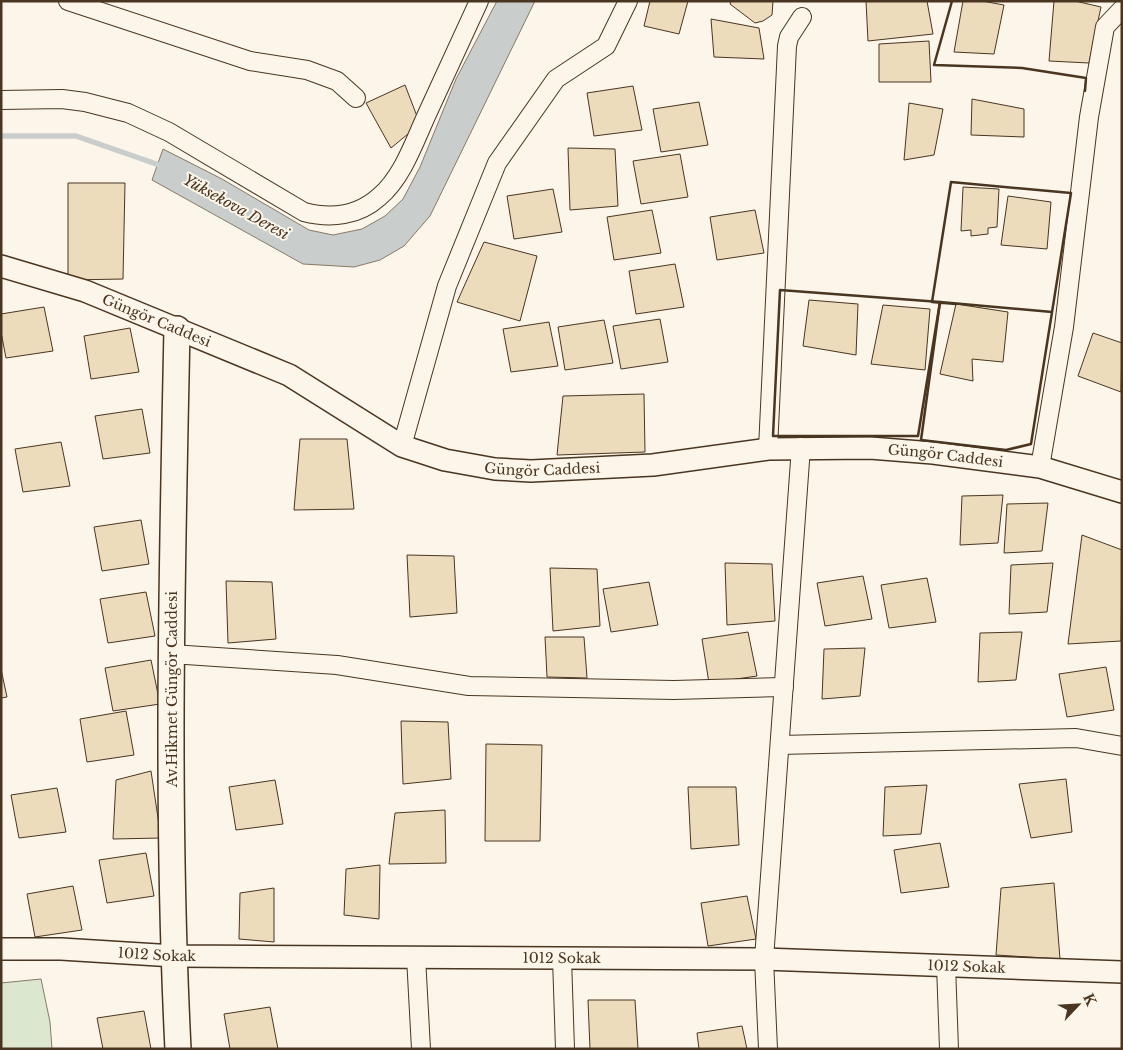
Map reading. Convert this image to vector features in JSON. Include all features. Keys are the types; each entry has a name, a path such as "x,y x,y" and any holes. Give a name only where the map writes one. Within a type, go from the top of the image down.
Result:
{"main road":[{"name":"Av.Hikmet Güngör Caddesi","path":"177,329 171,654 174,956 178,1049"}],"street":[{"path":"68,1 250,61 307,70 337,81 356,98"},
{"path":"1,100 62,99 85,102 128,113 169,132 304,212 317,215 343,215 369,206 390,186 412,147 480,1"},
{"path":"402,446 447,286 497,163 556,79 606,46 628,1"},
{"path":"1040,467 1064,327 1089,117 1105,27 1122,9"},
{"path":"768,449 787,46 793,29 802,17"},
{"name":"Güngör Caddesi","path":"1,266 85,291 289,375 402,446 445,460 496,469 532,471 653,465 768,449 801,447 870,448 933,453 1040,467 1122,492"},
{"path":"768,1049 764,959 801,447"},
{"path":"171,654 337,665 469,686 674,690 784,687"},
{"path":"780,745 1076,738 1122,746"},
{"name":"1012 Sokak","path":"1,949 61,949 174,956 764,959 1122,972"},
{"path":"416,957 421,1049"},
{"path":"562,958 565,1049"},
{"path":"946,966 949,1049"}],"green space":[{"path":"41,979 50,1022 52,1049 1,1049 1,983"}],"water":[{"path":"497,1 535,1 430,216 404,246 380,260 354,267 303,264 152,180 163,149 222,179 309,230 333,235 362,229 385,216 403,199 420,167 456,79"}],"building":[{"path":"650,1 688,1 679,34 644,26"},
{"path":"731,1 773,1 772,15 763,21 755,23 730,4"},
{"path":"866,1 927,1 933,34 868,41"},
{"path":"963,1 982,1 1004,5 994,54 954,52"},
{"path":"1054,1 1075,1 1101,7 1089,63 1049,61"},
{"path":"711,19 759,28 764,59 714,57"},
{"path":"929,41 931,82 879,82 879,44"},
{"path":"405,85 420,124 391,148 366,103"},
{"path":"633,86 642,130 594,136 587,93"},
{"path":"972,99 1024,109 1024,137 971,135"},
{"path":"699,102 708,145 661,152 653,109"},
{"path":"909,103 943,109 934,155 904,160"},
{"path":"568,148 615,149 618,206 570,210"},
{"path":"680,154 688,197 641,204 633,161"},
{"path":"68,183 125,183 123,279 68,280"},
{"path":"963,187 999,189 997,227 988,228 988,234 971,236 971,230 961,231"},
{"path":"553,189 562,232 514,239 507,196"},
{"path":"1008,196 1051,202 1047,249 1001,245"},
{"path":"652,210 661,253 614,260 607,217"},
{"path":"755,210 764,253 717,260 710,217"},
{"path":"484,242 537,256 520,321 457,302"},
{"path":"675,264 684,307 636,314 629,271"},
{"path":"809,300 858,304 856,355 803,346"},
{"path":"956,304 1008,312 1003,362 972,359 973,381 940,374"},
{"path":"883,305 930,309 925,370 871,364"},
{"path":"44,307 53,351 6,358 1,332 1,314"},
{"path":"660,319 668,362 621,369 613,326"},
{"path":"604,320 613,363 565,370 558,327"},
{"path":"549,322 558,366 511,372 503,329"},
{"path":"130,328 139,372 91,379 84,336"},
{"path":"1093,333 1122,343 1121,392 1078,376"},
{"path":"644,394 645,452 557,455 563,396"},
{"path":"142,409 150,453 103,459 95,416"},
{"path":"300,439 347,439 354,509 294,510"},
{"path":"61,442 70,486 23,492 15,449"},
{"path":"1003,495 998,543 960,545 962,496"},
{"path":"1048,503 1042,551 1004,553 1007,504"},
{"path":"141,520 149,564 102,571 94,527"},
{"path":"1082,535 1122,550 1121,641 1068,644"},
{"path":"407,555 454,556 457,613 410,617"},
{"path":"725,563 772,564 775,621 727,625"},
{"path":"1053,563 1047,612 1009,614 1011,565"},
{"path":"550,568 597,569 600,626 553,631"},
{"path":"863,576 872,619 825,626 817,583"},
{"path":"927,578 936,622 889,628 881,585"},
{"path":"226,581 272,582 276,639 228,643"},
{"path":"649,582 658,625 611,632 603,589"},
{"path":"146,592 155,636 108,643 100,599"},
{"path":"748,632 757,676 709,683 702,639"},
{"path":"1022,632 1016,680 978,682 980,633"},
{"path":"545,637 584,637 587,678 547,677"},
{"path":"865,648 860,696 822,699 824,649"},
{"path":"151,660 160,704 113,711 105,668"},
{"path":"1106,667 1114,710 1067,717 1059,674"},
{"path":"1,669 7,697 1,698"},
{"path":"126,711 134,755 87,762 80,719"},
{"path":"401,721 448,722 451,779 403,784"},
{"path":"486,744 542,745 540,841 485,841"},
{"path":"151,771 161,838 113,839 116,780"},
{"path":"1066,779 1072,832 1031,838 1019,784"},
{"path":"275,780 283,824 236,830 229,787"},
{"path":"927,785 921,834 883,836 885,787"},
{"path":"688,787 736,787 739,845 691,849"},
{"path":"57,788 66,832 19,838 11,795"},
{"path":"445,810 446,863 389,864 395,813"},
{"path":"940,843 949,887 901,893 894,850"},
{"path":"146,853 154,896 107,903 99,860"},
{"path":"380,865 379,919 344,915 346,869"},
{"path":"1054,883 1060,959 996,955 1001,888"},
{"path":"73,886 82,930 35,937 27,894"},
{"path":"274,888 274,942 239,939 240,893"},
{"path":"747,896 756,939 708,946 701,903"},
{"path":"588,1000 635,1000 638,1049 590,1049"},
{"path":"270,1007 278,1049 230,1049 224,1014"},
{"path":"144,1011 151,1049 103,1049 97,1018"},
{"path":"742,1026 747,1049 699,1049 697,1033"}],"waterway":[{"name":"Yüksekova Deresi","path":"1,136 76,136 162,166"}],"wall":[{"path":"952,1 934,65 1022,68 1086,78 1085,91"},
{"path":"956,304 932,302 951,182 1071,193 1031,444 1006,450 921,440 940,302 1052,312"},
{"path":"780,290 940,302 918,436 773,436 780,290"}]}
